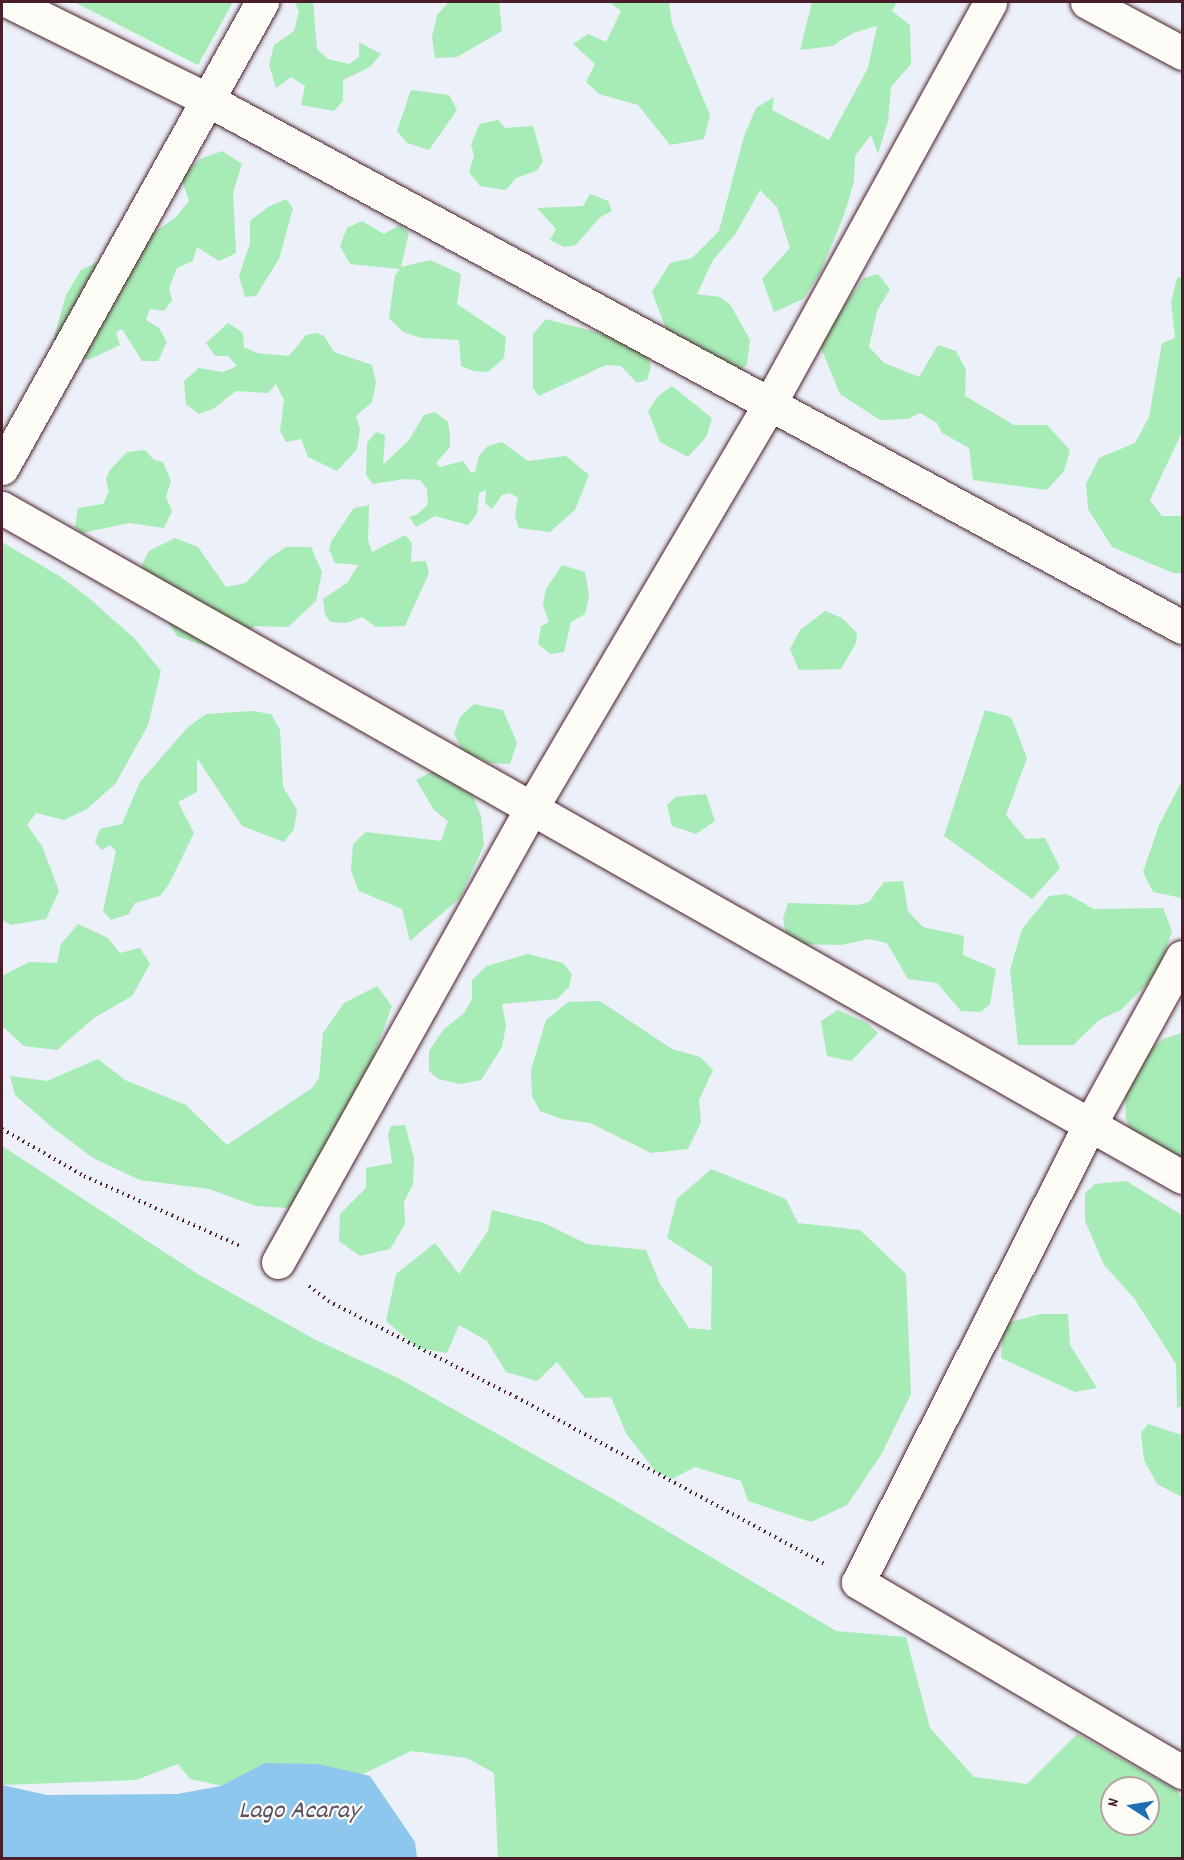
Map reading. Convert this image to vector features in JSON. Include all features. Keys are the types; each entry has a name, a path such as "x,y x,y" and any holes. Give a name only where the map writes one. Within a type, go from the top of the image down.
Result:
{"street":[{"path":"10,2 206,99 1182,627"},
{"path":"2,468 262,2"},
{"path":"278,1262 531,809 770,403 990,2"},
{"path":"1087,2 1182,53"},
{"path":"2,508 1182,1177"},
{"path":"1182,957 1089,1126 858,1582 1182,1772"}],"path":[{"path":"2,1129 84,1176 278,1262 328,1301 516,1397 858,1582"}],"green space":[{"path":"74,2 233,2 198,65"},
{"path":"295,2 313,2 317,49 328,59 349,64 359,57 359,42 381,54 370,67 343,80 343,101 334,111 301,105 305,86 291,77 276,88 269,65 274,45 294,31 299,12"},
{"path":"449,2 499,2 502,31 457,57 435,58 432,37 437,15"},
{"path":"609,2 669,2 672,24 710,115 704,139 670,145 638,105 599,94 586,82 595,64 573,44 588,34 606,42 621,11"},
{"path":"812,2 897,2 892,11 910,25 911,64 891,87 888,121 878,154 871,135 855,156 854,182 844,215 820,273 803,299 774,312 762,279 790,248 777,207 760,190 736,233 713,260 697,294 720,297 730,304 750,340 747,365 733,374 668,334 652,292 670,263 692,258 719,231 744,136 756,108 774,97 772,110 829,140 868,68 877,26 853,33 832,46 800,50"},
{"path":"411,90 449,95 457,110 429,150 407,143 397,131"},
{"path":"498,120 505,128 533,126 543,162 536,171 516,178 506,190 480,186 469,172 474,156 471,144 480,124"},
{"path":"222,151 242,164 233,192 236,253 219,261 197,247 193,261 177,268 169,288 172,300 164,311 150,309 146,320 159,328 167,342 158,361 142,361 122,329 116,332 120,345 88,360 53,341 66,295 81,270 142,241 176,217 189,201 181,177 200,159"},
{"path":"590,194 608,201 612,211 599,218 576,245 564,247 550,240 556,229 537,208 583,206"},
{"path":"286,199 293,208 279,259 256,296 245,297 239,276 250,244 250,221 268,207"},
{"path":"362,221 384,234 400,225 409,233 401,267 430,260 461,274 457,304 506,337 504,358 488,372 474,371 461,366 459,340 421,338 403,332 389,318 395,275 400,269 350,264 340,246 347,228"},
{"path":"878,274 890,289 877,311 869,347 884,363 919,377 938,345 956,351 966,370 965,396 1014,425 1047,425 1070,450 1064,471 1047,490 973,480 969,448 942,433 937,423 920,413 908,419 880,420 840,394 818,341 864,278"},
{"path":"1182,277 1182,432 1150,500 1162,516 1182,516 1182,573 1173,573 1112,547 1088,509 1086,484 1099,458 1135,443 1149,417 1162,343 1175,338 1171,302 1177,278"},
{"path":"546,319 615,337 647,353 651,367 647,380 637,383 621,366 606,365 539,396 533,388 533,334"},
{"path":"228,323 243,333 244,347 257,353 289,356 306,335 317,333 324,336 334,352 372,365 376,382 372,402 356,416 360,429 357,449 337,471 308,457 301,439 286,442 280,431 284,400 276,384 268,393 236,391 213,409 199,414 186,404 184,381 199,368 223,372 237,366 228,356 215,356 206,343"},
{"path":"672,386 712,418 706,437 688,457 660,442 648,411 658,396"},
{"path":"435,412 448,422 450,435 450,447 436,463 440,467 463,461 471,473 475,472 479,456 488,446 502,442 528,461 566,456 589,475 575,510 550,532 519,528 515,516 518,498 510,493 502,495 492,509 485,503 486,490 479,493 477,514 468,525 435,516 416,527 409,517 418,514 428,504 427,489 420,480 405,479 373,484 366,475 367,443 376,432 385,435 383,465 409,440 424,415"},
{"path":"145,450 154,460 163,462 171,481 166,497 172,511 164,528 129,523 82,533 75,528 78,508 103,504 109,491 106,479 110,470 127,452"},
{"path":"369,505 368,540 372,552 405,535 412,543 411,562 426,561 429,573 405,626 376,627 362,617 347,623 330,622 325,614 323,599 348,582 358,565 335,563 329,550 332,540 354,508"},
{"path":"175,538 198,547 226,587 246,583 268,559 286,547 311,547 322,572 316,601 288,627 255,626 219,651 177,636 153,598 142,564 149,551"},
{"path":"2,542 61,577 91,600 135,639 161,671 148,725 116,783 87,809 64,820 36,813 27,825 42,846 59,891 46,919 11,925 2,920"},
{"path":"562,565 585,572 589,596 585,614 571,622 564,652 550,654 538,644 541,626 549,622 543,605 546,589"},
{"path":"825,611 842,618 857,633 856,643 841,669 799,670 790,649 800,630"},
{"path":"474,704 503,710 517,743 510,764 490,763 463,751 454,734 460,717"},
{"path":"985,710 1011,717 1027,758 1006,815 1026,839 1045,838 1060,868 1032,899 944,836"},
{"path":"253,711 271,714 280,730 283,787 297,810 294,829 284,842 242,826 197,758 197,792 178,802 194,833 169,884 160,896 135,903 129,914 111,920 103,911 116,851 110,845 102,850 95,842 100,829 122,824 140,782 188,727 206,714"},
{"path":"433,771 473,796 481,816 484,845 460,898 410,941 402,909 359,891 351,871 353,844 366,832 441,841 448,821 434,810 416,780"},
{"path":"1182,781 1182,898 1153,892 1143,872 1159,825"},
{"path":"706,794 715,821 696,834 672,826 667,805 676,797"},
{"path":"903,881 908,911 923,927 964,936 963,955 996,969 990,1004 981,1012 961,1011 937,983 908,979 887,943 869,939 841,945 788,944 783,918 788,903 857,905 869,902 884,882"},
{"path":"1067,894 1094,909 1163,908 1172,931 1161,963 1147,984 1121,1010 1099,1020 1073,1045 1018,1045 1010,970 1022,929 1049,896"},
{"path":"78,924 108,938 120,953 140,948 150,964 132,996 94,1018 57,1050 24,1046 2,1026 2,976 29,962 57,963 61,944"},
{"path":"528,954 563,963 572,974 569,987 557,999 502,1004 506,1026 502,1047 481,1080 460,1084 438,1079 429,1071 429,1051 443,1030 464,1013 472,999 472,980 487,966"},
{"path":"377,986 392,1006 325,1188 287,1208 256,1206 209,1189 140,1180 93,1158 15,1095 10,1076 47,1081 98,1059 125,1080 186,1105 227,1145 312,1088 319,1078 323,1033 344,1003"},
{"path":"600,1001 672,1049 700,1057 713,1070 699,1100 701,1122 688,1149 651,1153 590,1123 562,1119 540,1111 532,1096 531,1070 546,1020 568,1002"},
{"path":"838,1010 867,1023 878,1033 851,1061 827,1056 821,1021"},
{"path":"1182,1033 1182,1173 1135,1141 1126,1119 1125,1094 1145,1053 1163,1039"},
{"path":"405,1125 414,1158 413,1184 404,1202 405,1224 390,1249 360,1256 339,1241 340,1214 366,1188 366,1168 392,1163 388,1134 391,1126"},
{"path":"2,1146 201,1276 314,1339 398,1378 613,1499 836,1631 906,1637 930,1728 974,1777 1027,1784 1077,1734 1151,1776 1100,1776 1100,1836 1160,1836 1160,1781 1176,1790 1182,1798 1182,1858 498,1858 494,1773 467,1758 411,1751 363,1774 306,1788 250,1792 190,1779 178,1764 136,1780 2,1785"},
{"path":"711,1169 786,1199 798,1223 860,1230 906,1274 911,1394 881,1455 847,1505 811,1522 748,1501 741,1481 695,1467 672,1479 655,1471 626,1433 611,1397 585,1398 557,1362 537,1381 506,1372 487,1341 459,1325 447,1353 418,1348 386,1321 396,1274 435,1243 459,1274 488,1231 492,1210 544,1223 587,1244 646,1250 660,1284 689,1328 711,1330 712,1267 667,1238 677,1199"},
{"path":"1126,1181 1182,1215 1182,1406 1177,1408 1176,1364 1134,1298 1104,1265 1085,1221 1085,1193 1095,1184"},
{"path":"1041,1314 1068,1314 1070,1345 1097,1388 1075,1392 1001,1358 1003,1324"},
{"path":"1148,1424 1182,1435 1182,1497 1157,1484 1144,1460 1141,1433"}],"water":[{"name":"Lago Acaray","path":"265,1763 318,1764 370,1776 415,1842 417,1858 2,1858 2,1785 47,1795 177,1794 221,1786"}]}
